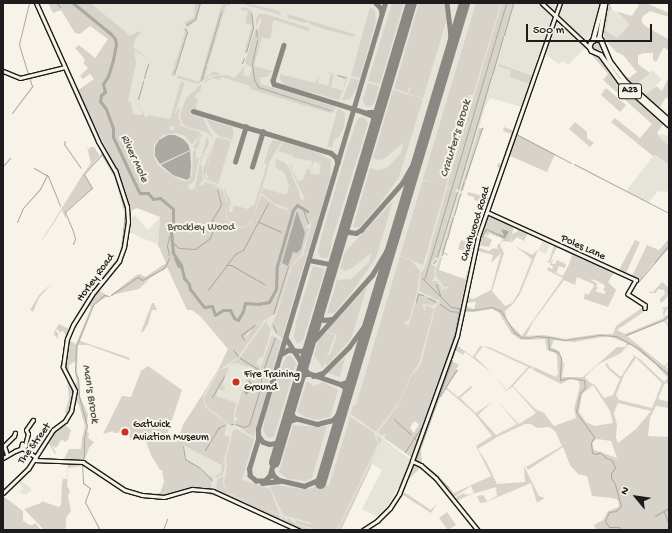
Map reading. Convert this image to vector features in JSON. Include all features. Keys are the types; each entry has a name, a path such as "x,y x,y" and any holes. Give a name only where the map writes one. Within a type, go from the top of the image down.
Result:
{"main road":[{"name":"A23","path":"592,42 604,3"},
{"name":"A23","path":"604,3 600,34 610,61 620,75 669,120"},
{"path":"598,40 603,44 601,51 596,53 591,50 592,42 598,40"},
{"name":"A23","path":"596,53 601,55 620,81 669,125"}],"street":[{"name":"Horley Road","path":"36,3 99,144 115,171 127,207 128,216 126,240 122,256 80,314 67,340 63,369 74,388 76,397 72,411 63,422"},
{"path":"542,3 591,50"},
{"name":"Charlwood Road","path":"363,530 378,521 390,509 399,494 412,461 454,346 476,246 560,3"},
{"path":"585,43 588,44 592,42"},
{"path":"3,70 20,78 65,68"},
{"name":"Poles Lane","path":"487,212 636,280 628,294 645,305 645,308"},
{"path":"25,447 28,434 26,428 33,420"},
{"name":"The Street","path":"3,493 25,472 53,430 63,422"},
{"path":"7,455 3,448 15,433"},
{"path":"3,458 25,447"},
{"path":"25,447 35,459 83,462 124,490 142,495 162,497 191,490 213,491 298,530"},
{"path":"412,461 421,465 436,478 478,530"}],"shaded area":[{"path":"90,3 512,3 436,258 514,3 601,3 595,21 594,30 583,44 586,47 568,65 563,61 559,64 541,51 539,57 537,57 536,60 538,61 522,107 490,98 485,107 461,190 463,191 462,195 460,194 438,268 439,275 466,283 420,386 384,438 381,437 409,459 397,490 387,507 378,517 362,509 382,470 372,464 341,530 306,530 212,488 213,481 184,457 183,445 177,442 183,425 232,348 188,212 129,135 126,69"},
{"path":"612,10 625,19 629,25 617,38 606,31 609,11"},
{"path":"653,70 662,80 644,96 634,86"},
{"path":"661,134 667,136 669,134 669,147 661,140 659,135"},
{"path":"168,135 175,135 183,139 188,144 190,150 160,164 155,156 155,147 159,140"},
{"path":"190,151 190,177 187,180 173,175 161,165"},
{"path":"654,155 669,165 669,190 665,192 658,191 648,203 626,191"},
{"path":"297,211 305,233 301,249 297,253 293,252 288,266 282,263"},
{"path":"135,215 148,230 160,217 158,245 129,232 130,219"},
{"path":"486,229 504,236 501,229 509,231 505,239 487,230 479,244"},
{"path":"543,241 550,244 546,254 538,250"},
{"path":"249,380 252,384 247,395 244,392"},
{"path":"20,480 32,489 26,495 19,492 23,488 18,482"}],"green space":[{"name":"Brockley Wood","path":"48,3 90,3 129,36 139,31 141,33 136,38 133,47 150,60 134,50 136,63 128,101 131,102 133,114 143,115 138,103 146,118 148,115 170,119 181,81 185,82 175,113 178,108 180,109 178,117 181,124 177,127 182,126 200,132 200,134 192,145 185,136 176,133 163,135 154,145 154,157 158,165 167,172 182,181 188,181 192,175 193,152 196,150 196,158 199,159 194,182 188,185 190,189 181,186 191,190 195,188 201,156 203,157 207,152 204,157 202,158 200,164 202,166 203,180 199,185 202,186 205,182 223,191 227,204 226,218 233,227 243,228 251,223 261,195 279,208 288,210 287,208 275,204 261,193 263,188 286,195 289,186 284,172 277,169 275,165 276,159 284,162 288,166 301,200 305,199 290,166 293,165 291,168 298,181 303,180 307,169 311,170 310,173 319,175 321,164 314,161 311,169 312,161 295,158 292,155 278,151 283,142 316,152 331,160 330,179 308,253 303,255 314,215 311,224 308,223 305,227 306,229 310,227 301,255 291,266 276,313 251,328 245,337 248,336 252,328 264,321 237,358 220,369 203,395 205,407 227,424 224,435 230,437 224,461 225,464 221,461 225,465 223,474 217,478 215,476 221,473 222,465 183,445 185,459 210,477 213,477 211,490 195,488 161,496 136,493 160,493 164,482 162,470 160,470 151,455 145,439 131,441 128,434 125,432 114,433 113,431 103,434 122,396 131,397 141,371 148,366 182,390 165,441 177,442 183,425 217,372 228,349 201,317 192,310 187,310 167,267 150,278 139,289 111,295 135,276 140,274 145,277 166,263 158,245 160,217 137,208 130,211 119,174 77,91 94,79 90,74 83,79 80,76 88,68 83,63 85,61 82,56 75,48 79,45 95,58 108,39 90,26 80,34 75,33 61,10 53,13","holes":["170,126 176,127 174,130 170,130"]},
{"path":"195,3 201,3 197,20 188,27 184,23 194,17"},
{"path":"218,3 230,3 229,6 226,5 208,65 204,64 222,4"},
{"path":"245,3 279,11 281,15 243,4"},
{"path":"392,3 404,3 380,84 368,81"},
{"path":"419,3 444,3 447,19 423,98 408,94 411,87 409,87 408,93 394,89"},
{"path":"476,3 501,3 473,95 468,95 468,97 472,98 446,186 444,186 446,187 423,265 400,255 423,180 434,183 423,179"},
{"path":"502,3 514,3 459,188 455,190 457,193 438,256 431,262 435,267 434,279 431,281 437,281 442,288 440,291 450,287 444,287 436,276 436,268 441,257 446,259 442,258 439,270 465,279 474,251 456,336 411,457 384,438 386,434 381,435 378,432 398,405 411,377 421,364 435,309 440,301 419,291 421,273 425,268 447,188 452,188 447,186","holes":["414,421 419,424 414,433 410,428"]},
{"path":"608,3 610,3 612,10 609,11 606,31 617,38 629,25 625,19 615,11 632,16 639,5 635,3 646,3 669,13 669,17 650,11 642,17 642,22 645,26 668,39 669,51 664,47 656,62 653,60 653,53 638,55 638,64 650,73 634,86 618,70 629,78 637,72 623,55 616,52 605,41 603,29"},
{"path":"245,7 252,11 254,25 246,52 244,53 252,25 245,23 248,11 240,9"},
{"path":"370,7 375,11 376,20 360,78 351,76"},
{"path":"259,14 265,14 310,28 308,31 275,20 273,21 271,36 269,39 262,37 254,66 272,71 267,77 260,77 261,84 336,107 334,112 330,113 250,89 250,86 222,77 219,80 212,78 202,84 200,92 198,92 194,98 198,98 196,109 192,108 190,114 203,118 212,136 213,143 212,137 206,132 185,126 181,121 180,115 186,98 207,79 215,76 227,75 235,78 245,66 243,75 249,77 252,68 245,63 255,29 259,29 262,19 260,18 256,26 256,19"},
{"path":"287,14 354,34 355,37 327,30 312,25 308,22 305,23 288,18"},
{"path":"183,26 188,31 173,77 171,75 185,33"},
{"path":"595,41 599,41 601,42 601,50 595,51 592,48 592,44"},
{"path":"590,53 599,57 614,79 664,123 657,133 669,146 669,165 655,155 653,156 611,122 615,118 640,138 652,124 603,80 608,74"},
{"path":"499,64 533,76 530,84 510,77 511,70 498,66"},
{"path":"204,65 208,67 205,77 213,71 222,74 209,76 198,84 177,78 177,75 199,82"},
{"path":"326,71 334,74 331,87 341,90 343,89 345,80 336,75 348,77 339,100 295,88 284,84 280,79 280,74 315,83 319,76 318,83 328,86 331,74"},
{"path":"669,76 669,100 666,97 659,109 644,96 656,86 662,91"},
{"path":"351,78 359,80 357,87 350,99 342,100"},
{"path":"368,83 379,86 374,104 368,107 364,104 363,99"},
{"path":"606,88 626,105 620,112 601,95"},
{"path":"393,90 423,99 399,177 378,206 360,227 355,228 353,227 370,168 379,170 388,167 401,153 404,142 384,159 377,160 373,158"},
{"path":"338,108 345,113 344,127 339,137 334,140 332,147 327,147"},
{"path":"360,117 365,118 368,123 331,243 328,258 321,258 318,251 322,234 348,146 357,120"},
{"path":"206,119 232,127 234,133 232,140 219,136 214,132"},
{"path":"575,122 587,132 587,138 594,143 590,147 569,129"},
{"path":"504,127 514,131 489,204 474,200 474,197 467,195 468,192 490,198 500,168 497,167 498,163 501,164 511,134 503,131"},
{"path":"479,128 484,128 478,139 463,191 461,189"},
{"path":"201,134 203,135 199,140 200,143 196,150 193,147"},
{"path":"516,134 555,154 547,172 508,155"},
{"path":"207,136 209,144 203,155 202,154"},
{"path":"218,137 231,141 218,184 209,180 206,173 215,140"},
{"path":"273,140 282,141 270,161 252,220 246,226 240,227 227,219 227,200 224,190 211,185 204,177 203,170 213,143 205,176 209,182 225,190 232,204 230,204 229,212 232,212 234,205 247,209 254,205 267,164 264,163 270,144"},
{"path":"87,147 89,150 90,147 94,147 99,156 103,151 116,175 126,205 127,218 125,244 119,259 78,315 77,314 101,278 119,256 124,228 125,214 115,179 101,154 84,174 92,188 66,211 66,219 62,210 40,243 91,163"},
{"path":"459,195 465,196 460,196 447,240 443,252 448,254 447,256 441,252 452,218 454,216"},
{"path":"393,201 376,258 351,293 334,313 327,314 337,280 351,279 369,262 372,252 354,267 345,271 340,268 345,252"},
{"path":"487,215 491,215 514,226 510,242 503,241 500,245 504,253 492,291 505,306 512,303 519,292 532,259 515,246 532,255 538,250 520,294 513,304 505,311 507,321 522,336 563,278 547,270 548,267 552,269 553,266 550,265 553,258 552,264 555,264 557,260 566,264 565,268 559,266 556,273 563,276 570,262 572,255 557,247 553,256 556,246 550,263 546,261 549,261 555,242 619,270 635,240 640,242 626,273 632,276 647,245 659,250 669,239 669,248 655,264 653,263 630,293 635,298 645,303 644,305 648,309 617,330 625,334 664,318 663,313 664,310 662,308 669,306 664,315 669,314 669,318 666,320 669,328 664,321 627,336 664,366 669,362 666,367 669,371 669,385 666,383 664,385 658,399 669,402 669,408 656,406 650,418 648,436 669,437 669,530 596,530 594,525 603,520 608,511 619,507 618,500 592,496 587,476 578,474 570,465 563,447 528,470 526,467 562,446 555,431 549,427 537,428 531,424 525,424 497,437 478,449 486,461 498,486 498,484 525,482 524,466 539,496 545,498 537,503 531,483 486,502 480,503 477,496 483,495 487,501 497,496 496,487 469,495 457,501 456,497 464,493 466,495 474,493 471,486 454,497 440,480 414,459 451,360 459,365 456,369 458,371 446,387 458,397 471,386 473,387 460,398 476,413 492,402 478,415 496,435 517,424 497,401 519,424 536,413 513,387 504,392 506,390 493,374 507,390 528,367 484,346 533,367 532,369 529,368 513,386 535,409 544,413 554,426 576,418 574,409 580,386 579,382 576,379 570,379 561,384 533,370 534,367 556,377 558,374 557,356 555,353 547,350 545,339 521,340 512,334 499,313 492,309 466,312 461,332 465,306 474,309 476,302 466,303 477,248 478,247 489,251 493,248 498,249 498,244 500,244 503,239 489,233 488,236 486,235 486,232 484,235 492,240 489,247 478,245","holes":["501,229 509,231 505,239 493,233 494,232 504,236","478,251 493,255 491,263 501,253 491,290 473,299 469,298 468,296","615,271 635,281 625,294 643,307 616,326 613,334 598,334 566,339 544,335 526,336 533,322 564,280 575,285 577,277 593,284 594,286 588,295 585,293 584,299 608,307 616,290 608,282","590,279 603,284 605,287 603,290 606,292 604,294 595,291 598,288 596,286 598,284","608,336 627,343 625,347 617,347 583,377 562,377 564,365 559,351 551,347 554,340 574,342","628,345 631,345 654,363 668,378 664,382 641,360 627,351 634,356 621,377 610,368 607,363 605,364 608,369 620,379 613,395 604,398 595,385 589,382 585,377 597,365 621,353","636,358 662,383 652,408 619,400 616,395 624,375","593,385 610,411 613,423 594,426 586,422 579,412 582,394","445,388 474,413 492,436 476,446 491,476 454,493 439,476 422,463 421,445 438,400","618,403 651,411 636,429 618,443 616,437 617,425 614,413","597,439 611,441 617,458 594,450 592,442"]},
{"path":"515,226 546,240 547,242 528,233 524,241 517,237 511,243 512,234 517,232 518,229"},
{"path":"461,240 470,243 468,252 458,249"},
{"path":"307,254 282,339 271,326 277,313 292,266 302,256"},
{"path":"400,256 412,261 420,271 417,292 409,320 404,322 406,325 409,325 418,293 436,300 437,302 432,306 423,304 423,308 426,311 425,305 434,309 419,363 410,377 399,402 376,432 351,414 353,405 356,405"},
{"path":"313,266 325,269 303,340 297,344 294,338 296,322"},
{"path":"662,282 669,288 669,294 665,300 660,303 660,299 665,294 664,290 658,289 656,293 650,293 649,291 653,292"},
{"path":"52,283 39,298 33,312 30,310 39,295"},
{"path":"367,287 351,339 326,366 326,359 331,353 337,335 326,331"},
{"path":"98,290 110,297 106,297 94,305 80,341 130,358 129,360 88,345 78,345 77,372 80,396 88,414 86,432 89,433 88,438 94,442 89,448 84,461 64,459 69,449 81,449 85,426 79,405 78,403 75,403 77,393 73,384 77,383 75,372 76,361 69,365 69,369 65,369 66,353 69,340 76,344 91,307 87,305"},
{"path":"152,303 154,303 157,310 152,310 148,324 143,332 141,332"},
{"path":"266,321 271,330 263,357 259,358 256,364 260,366 259,371 253,372 254,369 249,366 248,367 237,363 230,364 240,357"},
{"path":"59,324 69,329 66,337 64,332 62,331 60,333 57,329 56,331 59,334 58,339 54,335 55,333 53,334"},
{"path":"325,332 335,335 323,368 314,355 319,339"},
{"path":"460,333 458,346 473,357 480,346 483,346 475,357 492,373 465,352 463,355 455,350"},
{"path":"272,335 281,341 254,437 251,435 253,433 250,435 235,424 235,421 238,418 235,417 236,411 247,376 250,373 257,376 259,374"},
{"path":"287,356 292,356 296,364 274,437 268,438 263,431 265,416 279,372"},
{"path":"345,357 340,377 327,373"},
{"path":"229,367 222,385 225,386 224,391 218,389 216,396 237,403 234,412 234,425 231,426 206,406 204,397 220,370"},
{"path":"307,381 314,386 323,382 338,390 330,417 316,420 305,417 297,412"},
{"path":"67,382 71,383 74,391 74,400 68,415 65,412 69,397"},
{"path":"350,417 375,433 378,444 339,526 336,530 319,530 297,524 295,520 308,524 315,524 283,515 270,487 277,485 303,489 313,488 319,483 329,486"},
{"path":"65,422 64,424 71,430 68,440 65,442 62,439 56,448 52,445 56,453 55,454 48,442 55,430"},
{"path":"293,425 318,427 327,426 312,478 306,481 288,479 279,472"},
{"path":"236,429 254,439 242,480 270,489 280,515 227,492 224,482 227,467 226,460 233,430"},
{"path":"376,435 382,439 370,465 372,464 341,530 338,530 379,445"},
{"path":"398,451 411,461 401,486 398,488 409,460"},
{"path":"68,462 82,463 92,469 82,466 68,468 67,486 70,491 68,496 71,511 66,518 66,527 64,530 44,530 24,509 41,503 42,501 58,507 61,505 62,483 63,479 67,479"},
{"path":"412,464 416,464 430,474 440,485 420,468 409,479 404,492 431,510 438,503 431,513 403,495 393,510 392,509 401,493"},
{"path":"223,476 223,484 228,494 281,516 280,519 216,491 217,480"},
{"path":"209,491 232,500 293,530 217,496 209,495"},
{"path":"3,496 23,511 23,521 30,525 35,523 41,530 3,530"},
{"path":"447,512 456,525 448,530 439,518"},
{"path":"283,516 286,521 289,518 297,525 314,530 300,530 281,521"}],"waterway":[{"path":"28,74 19,44 29,3"},
{"path":"57,3 60,7"},
{"name":"Man's Brook","path":"73,3 115,39 116,44 113,60 108,76 103,84 105,92 101,95 100,101 106,109 113,128 113,137 140,193 148,193 153,199 160,198 173,209 171,231 173,253 181,265 184,278 189,284 190,289 204,307 212,306 215,315 223,310 230,310 234,318 238,320 245,303 258,304 269,302 276,289 277,266 293,210 297,205 307,211"},
{"path":"186,25 195,19 200,3"},
{"name":"Crawter's Brook","path":"423,279 425,277 506,3"},
{"path":"504,35 513,3"},
{"path":"201,80 221,12"},
{"path":"246,52 253,27 251,13"},
{"path":"174,74 187,32 185,28"},
{"path":"256,30 257,37"},
{"path":"492,75 503,37"},
{"path":"257,40 252,64 254,79 258,87 330,110"},
{"name":"Man's Brook","path":"242,63 244,58"},
{"path":"144,78 148,64"},
{"path":"64,71 95,140"},
{"path":"337,75 345,77"},
{"path":"12,113 32,86 29,77"},
{"path":"458,189 491,77"},
{"path":"138,99 143,81"},
{"path":"465,179 482,128"},
{"path":"516,134 571,163"},
{"path":"65,141 64,144 81,168"},
{"path":"73,244 75,239 65,212 92,188 84,174 102,154 115,176 125,212 121,252"},
{"path":"3,166 10,158"},
{"path":"574,164 669,213"},
{"path":"34,168 48,176 60,206"},
{"path":"17,222 23,208 40,189 47,175"},
{"path":"461,190 464,181"},
{"name":"Man's Brook","path":"172,242 179,248 195,249 210,238 213,230 212,220 221,205 217,189"},
{"path":"437,257 457,192"},
{"path":"454,215 460,194"},
{"path":"208,290 235,254 243,250 268,203"},
{"path":"303,210 308,223"},
{"path":"447,239 453,217"},
{"path":"259,222 281,232"},
{"name":"Man's Brook","path":"169,255 167,246 171,233"},
{"path":"442,255 446,240"},
{"path":"639,281 669,245"},
{"path":"114,265 120,255"},
{"name":"Man's Brook","path":"111,295 138,277 142,280 161,270 165,267 169,258"},
{"name":"River Mole","path":"175,258 178,265 181,267"},
{"path":"433,263 436,260"},
{"path":"226,265 231,265 265,285"},
{"path":"273,314 288,266"},
{"name":"River Mole","path":"422,278 451,307 472,310 492,307 501,311 514,332 521,337 548,337 549,349 558,352 561,358 560,380 569,378 584,380 585,388 580,393 576,412 594,437 591,443 592,453 596,454 600,452 606,458 612,460 615,468 611,473 611,478 615,484 621,506 616,511 609,512 605,521 609,527 619,527 620,530"},
{"name":"River Mole","path":"436,284 440,295"},
{"path":"416,302 418,294 423,295"},
{"name":"Man's Brook","path":"82,461 84,456 84,438 87,426 79,397 78,379 75,372 76,346 93,305 104,295 109,296"},
{"path":"428,298 436,302"},
{"path":"440,304 450,311 458,312"},
{"path":"428,411 455,332 459,309"},
{"path":"626,335 663,320 669,315"},
{"path":"241,335 255,325"},
{"path":"273,325 276,332"},
{"path":"241,335 244,340"},
{"path":"548,337 564,340 599,335 616,336 639,349 669,375"},
{"path":"262,373 275,337"},
{"path":"233,350 238,356"},
{"path":"240,358 259,370"},
{"path":"416,459 452,360"},
{"path":"440,396 456,370"},
{"path":"235,424 244,427 249,425 261,386 261,372"},
{"path":"413,437 417,441 443,373"},
{"path":"212,397 224,376"},
{"path":"70,384 73,395"},
{"path":"394,419 411,435"},
{"path":"205,450 218,428 224,425"},
{"path":"405,452 421,427"},
{"path":"412,456 417,441"},
{"path":"183,446 185,459 200,468 212,480"},
{"path":"417,460 432,471 448,487"},
{"name":"Man's Brook","path":"82,463 83,483 90,488 85,502 99,528 98,530"},
{"path":"655,516 669,508"},
{"path":"664,512 669,525"},
{"path":"163,530 167,519"}],"taxiway":[{"path":"376,3 381,8 382,13"},
{"path":"274,462 270,476 265,481 256,481 250,476 249,469 258,439 258,429 385,3"},
{"path":"447,3 451,34 449,53"},
{"path":"284,45 273,80 274,84 364,112"},
{"path":"368,112 375,112 380,108"},
{"path":"193,111 331,153 336,157 338,163"},
{"path":"363,112 373,116 375,124"},
{"path":"235,162 246,127"},
{"path":"252,167 263,132"},
{"path":"350,207 343,225 349,232 356,233 361,230 402,183 414,162 423,140"},
{"path":"281,354 288,350 302,351 309,346 372,275 386,252 397,227"},
{"path":"309,260 329,264 333,261 337,252"},
{"path":"324,294 318,307 318,314 324,320 332,319"},
{"path":"313,376 323,373 349,347 364,326 375,301"},
{"path":"286,338 308,373 342,385 346,388 347,395"},
{"path":"299,380 304,375 310,375"},
{"path":"341,384 347,382 352,376"},
{"path":"291,406 291,413 295,418 317,424 333,420 343,408"},
{"path":"285,426 289,421 296,419"},
{"path":"259,436 263,442 269,444 276,443 282,437"},
{"path":"272,471 274,476 279,480 304,486 318,480 325,468"},
{"path":"262,483 280,481"}],"runway":[{"path":"274,462 411,3"},
{"path":"320,483 464,3"}],"place":[{"name":"Fire Training Ground","path":"236,382"},
{"name":"Gatwick Aviation Museum","path":"125,432"}]}
